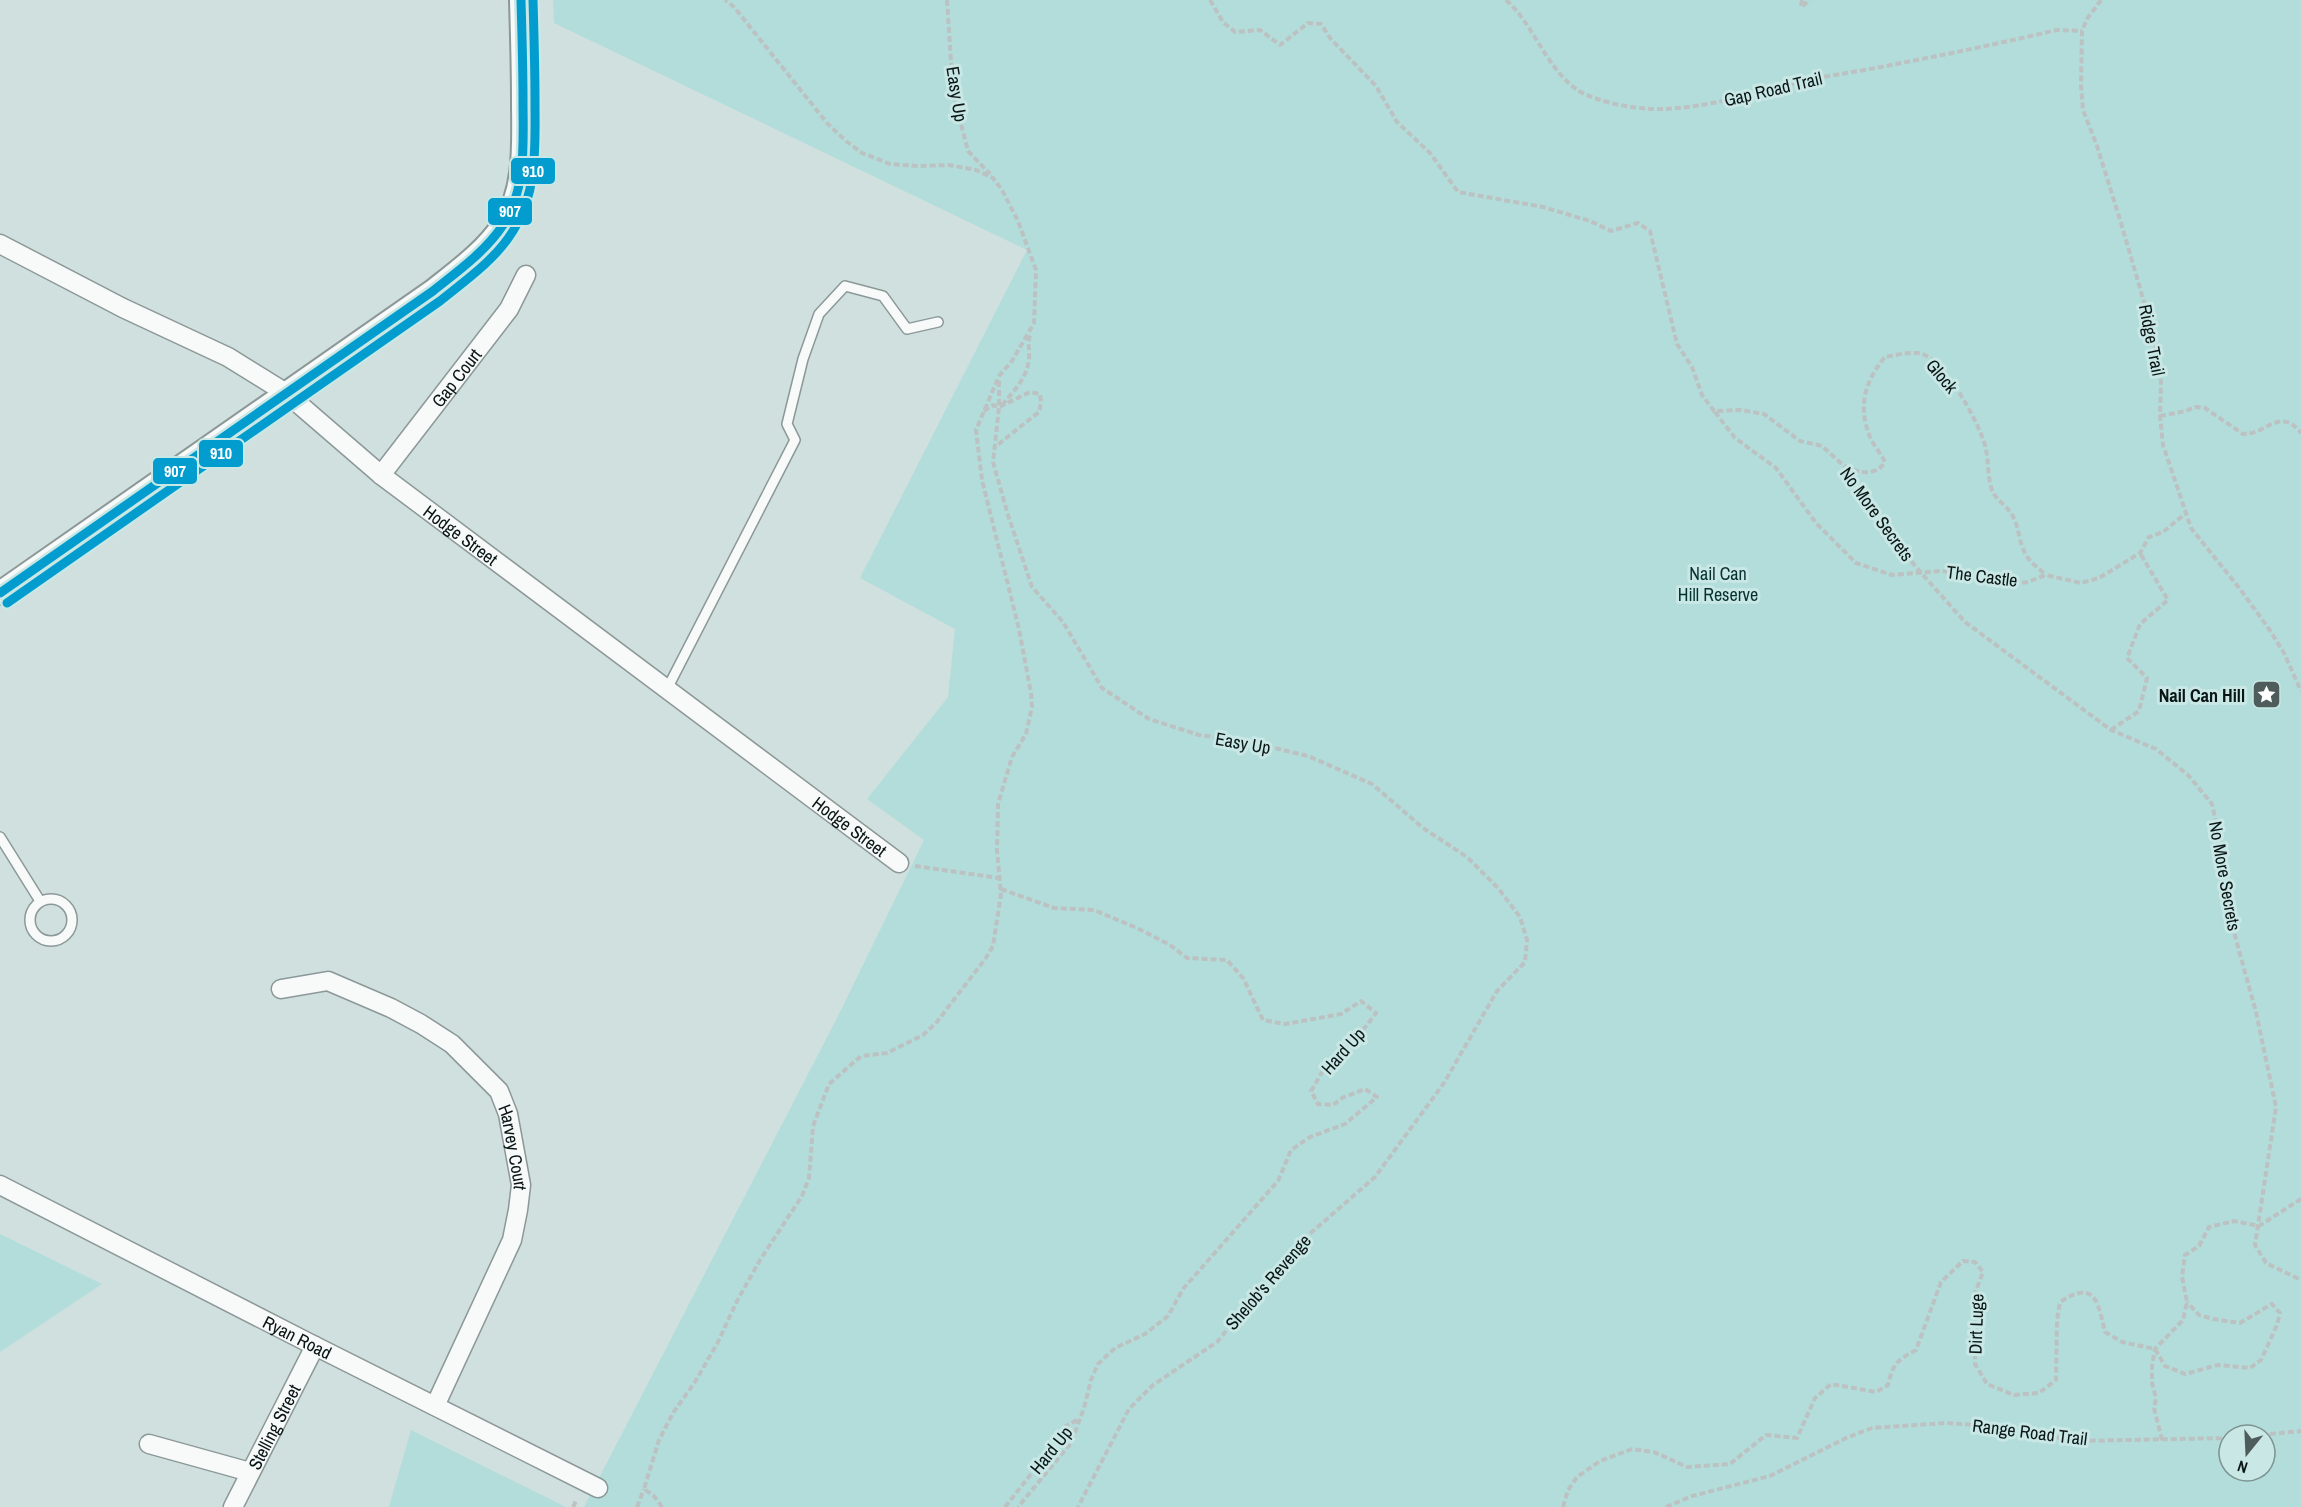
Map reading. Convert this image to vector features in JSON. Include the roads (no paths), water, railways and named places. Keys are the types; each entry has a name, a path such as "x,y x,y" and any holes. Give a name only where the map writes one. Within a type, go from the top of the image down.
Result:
{"street":[{"path":"0,592 454,274 486,245 503,225 514,202 523,159 521,0"},
{"name":"Hodge Street","path":"0,243 123,308 228,357 286,393 381,476 899,863"},
{"name":"Gap Court","path":"381,476 509,309 526,275"},
{"name":"Harvey Court","path":"281,988 328,981 391,1008 421,1024 452,1044 499,1091 508,1114 521,1185 512,1240 435,1406"},
{"name":"Ryan Road","path":"0,1185 598,1488"},
{"name":"Stelling Street","path":"233,1507 315,1346"},
{"path":"149,1444 250,1472"}],"lane":[{"path":"667,689 795,440 787,424 803,359 819,314 845,286 884,296 907,329 938,322"},
{"path":"0,837 40,902"},
{"path":"54,899 70,910 71,923 65,935 46,940 35,932 30,919 32,912 40,902 54,899"}],"place":[{"name":"Nail Can Hill","path":"2266,695"}],"park label":[{"name":"Nail Can Hill Reserve","path":"1718,583"}]}
